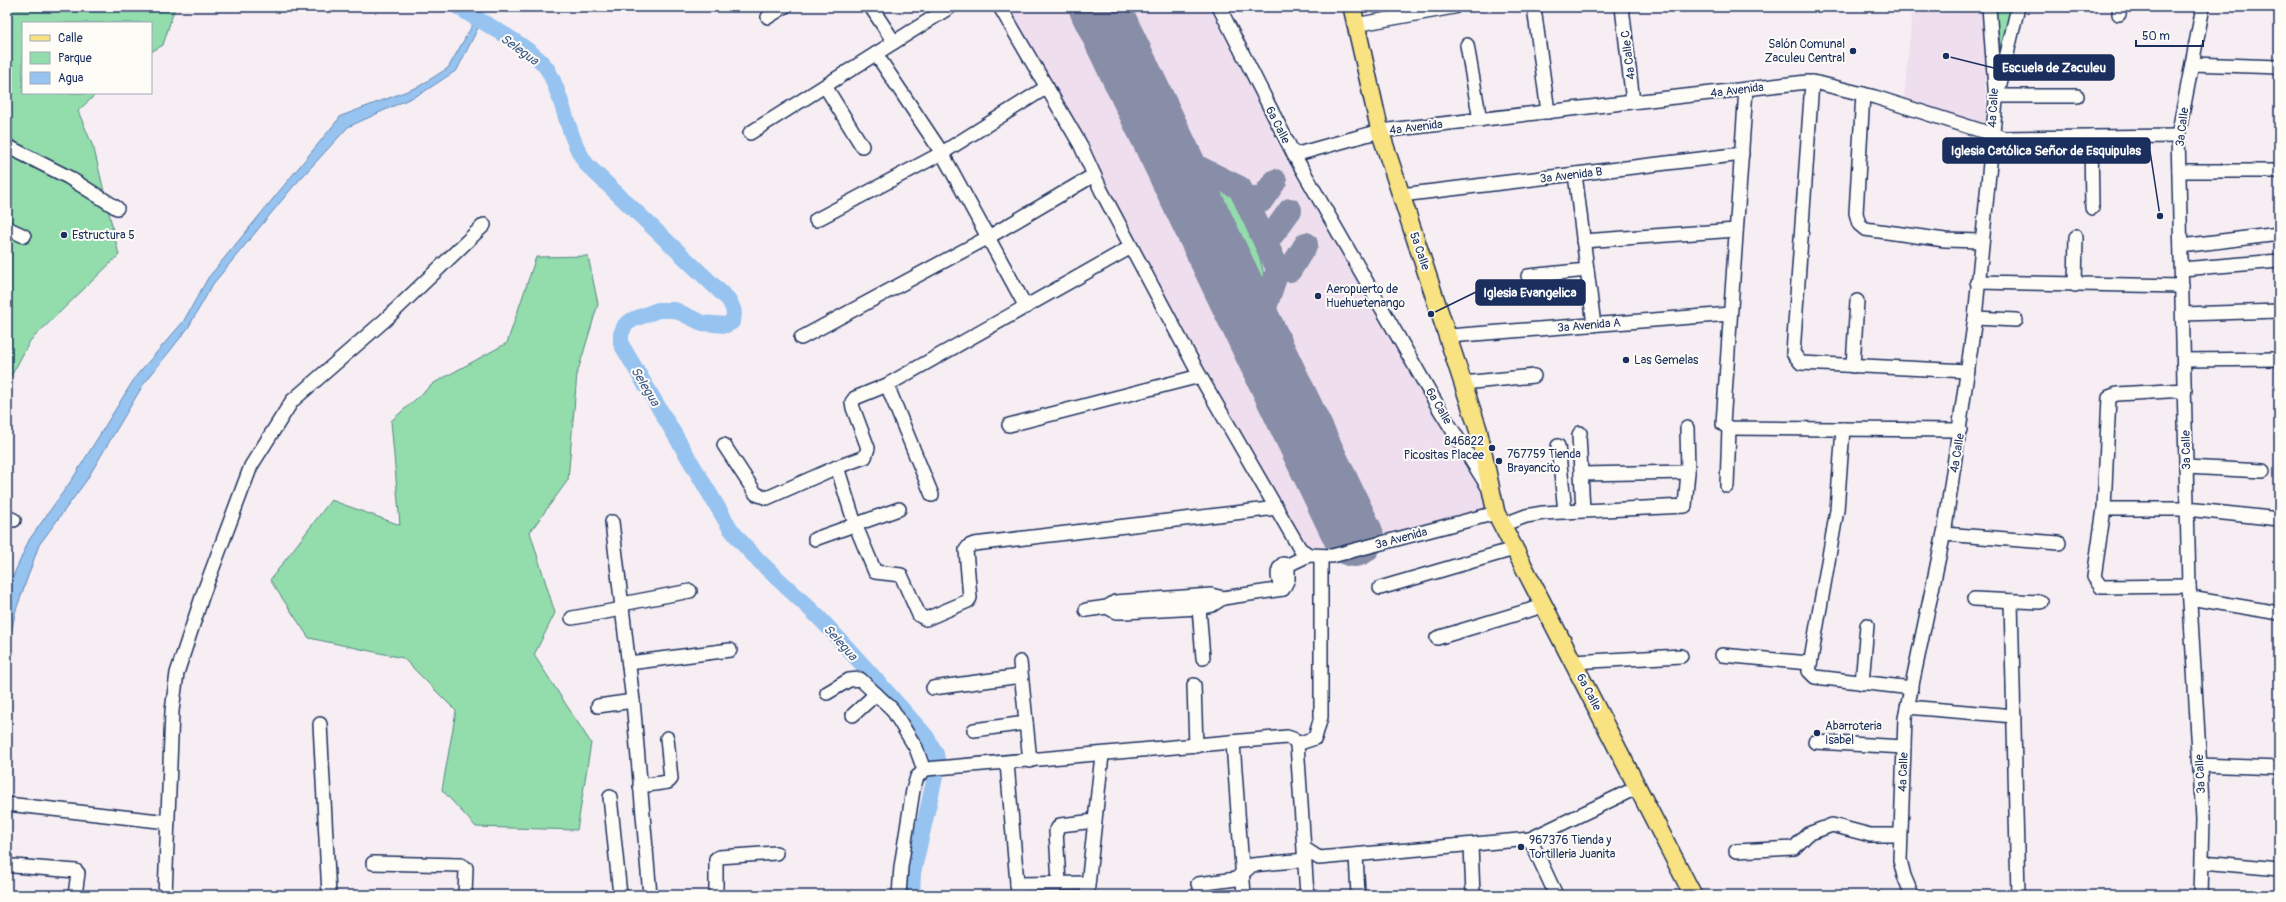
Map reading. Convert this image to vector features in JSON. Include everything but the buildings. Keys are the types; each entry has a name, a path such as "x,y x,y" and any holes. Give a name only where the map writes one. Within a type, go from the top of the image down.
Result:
{"main road":[{"name":"5a Calle","path":"1352,7 1380,131 1449,336 1478,429 1492,493"},
{"name":"6a Calle","path":"1492,493 1499,519 1693,895"}],"street":[{"path":"768,17 784,7"},
{"path":"871,7 894,42"},
{"path":"750,133 950,7"},
{"path":"1000,7 1080,144 1131,247 1200,376 1300,549 1312,555 1321,717 1315,738 1297,744"},
{"name":"6a Calle","path":"1219,7 1294,155 1444,416 1492,493"},
{"path":"1355,25 1454,7"},
{"path":"1534,7 1548,112"},
{"name":"4a Calle C","path":"1622,7 1634,102"},
{"name":"4a Calle","path":"1912,895 1904,876 1900,860 1904,747 1907,708 1944,534 1975,318 1977,282 1996,99 1989,7"},
{"path":"2018,7 1996,99 2077,96"},
{"name":"3a Calle","path":"2201,895 2203,819 2190,592 2178,136 2202,7"},
{"path":"1467,45 1480,120"},
{"path":"876,54 942,153 1026,307"},
{"path":"2192,64 2279,67"},
{"path":"1812,82 1793,354 1801,363 1968,371"},
{"name":"4a Avenida","path":"1294,155 1380,131 1812,82 1863,94 2004,138 2178,136"},
{"path":"825,86 862,146"},
{"path":"816,220 942,153 1046,87"},
{"path":"1746,89 1723,424 1729,428 1960,430"},
{"path":"1863,94 1856,213 1859,224 1865,229 1945,240 1981,242"},
{"path":"2091,137 2092,208"},
{"path":"7,146 68,177 116,208"},
{"name":"3a Avenida B","path":"1401,195 1742,154"},
{"path":"2179,171 2279,171"},
{"path":"800,338 987,238 1094,174"},
{"path":"1576,174 1594,324"},
{"path":"165,895 172,711 177,673 203,594 250,466 292,401 384,320 484,225"},
{"path":"7,228 24,236"},
{"path":"1583,241 1736,230"},
{"path":"2181,246 2279,234"},
{"path":"2075,285 2076,237"},
{"path":"724,445 756,494 767,498 836,467 865,457 868,453 852,402 855,398 887,385 1131,247"},
{"path":"2182,270 2279,261"},
{"path":"1528,276 1587,270"},
{"path":"1977,282 2182,286"},
{"path":"1853,366 1857,301"},
{"path":"2182,314 2279,311"},
{"name":"3a Avenida A","path":"1449,336 1730,314"},
{"path":"1975,318 2016,320"},
{"path":"2184,360 2279,359"},
{"path":"1009,426 1200,376"},
{"path":"1463,383 1534,376"},
{"path":"887,385 932,495"},
{"path":"2185,390 2117,394 2109,397 2104,509 2094,577 2101,587 2190,592 2279,613"},
{"path":"1581,474 1688,472 1687,428"},
{"path":"1727,486 1729,428"},
{"path":"1843,428 1837,510 1829,562 1809,663 1809,671 1814,677 1912,688"},
{"path":"1580,432 1583,510"},
{"path":"1558,446 1565,511"},
{"path":"836,467 855,524 875,572 880,574 900,574 919,615 926,619 965,604 970,598 966,550 969,546 974,544 1277,508"},
{"path":"2186,467 2263,471"},
{"name":"3a Avenida","path":"1223,598 1283,590 1288,579 1288,565 1312,555 1332,556 1499,519 1565,511 1685,506 1688,472"},
{"path":"815,539 900,509"},
{"path":"2104,509 2187,509 2279,519"},
{"path":"612,522 633,701 650,895"},
{"path":"1944,534 2059,543"},
{"path":"1380,588 1514,549"},
{"path":"572,618 690,591"},
{"path":"1086,610 1107,607 1115,602 1211,595 1223,598"},
{"path":"1107,607 1116,612 1198,608 1212,605 1223,598"},
{"path":"1974,600 2041,602"},
{"path":"2011,601 2018,895"},
{"path":"1437,638 1543,606"},
{"path":"1198,608 1203,658"},
{"path":"1862,683 1867,625"},
{"path":"629,663 730,650"},
{"path":"1722,655 1809,663"},
{"path":"1573,662 1681,656"},
{"path":"1020,662 1030,761"},
{"path":"933,688 1021,676"},
{"path":"827,693 855,678 860,679 892,708 916,748 933,769"},
{"path":"1194,685 1196,746"},
{"path":"854,715 876,694"},
{"path":"598,706 633,701"},
{"path":"1907,708 2014,716"},
{"path":"974,730 1026,723"},
{"path":"320,724 330,895"},
{"path":"640,786 668,782 671,779 667,738"},
{"path":"899,895 901,867 913,790 917,777 933,769 1287,738 1293,739 1297,744 1302,841 1305,855 1307,895"},
{"path":"1816,742 1904,747"},
{"path":"1233,743 1244,895"},
{"path":"1007,763 1017,889 1059,884 1087,889 1102,755"},
{"path":"2200,765 2279,768"},
{"path":"1198,884 1236,879 1252,865 1305,855 1318,858 1530,839 1638,787"},
{"path":"610,797 620,895"},
{"path":"7,804 168,822"},
{"path":"1059,884 1056,830 1060,825 1095,821"},
{"path":"1736,851 1794,848 1808,834 1832,825 1870,835 1900,835"},
{"path":"1530,839 1556,895"},
{"path":"1471,845 1474,895"},
{"path":"716,895 716,859 719,857 776,853"},
{"path":"1356,855 1358,895"},
{"path":"2202,862 2279,869"},
{"path":"373,864 461,865 466,868 468,874 466,895"},
{"path":"14,866 76,872 78,873 75,895"}],"shaded area":[{"name":"Aeropuerto de Huehuetenango","path":"1007,7 1210,7 1288,163 1486,501 1486,512 1319,554 1305,551 1105,183 1095,155"},
{"path":"1984,12 1986,124 1904,100 1912,13"}],"green space":[{"path":"7,7 175,7 163,45 152,51 152,22 22,22 22,94 96,94 78,111 94,149 119,255 30,341 7,384"},
{"path":"1995,7 2021,7 2003,66"},
{"path":"1202,180 1217,183 1230,191 1246,221 1258,251 1264,277 1264,285 1254,300 1250,300 1197,183"},
{"path":"588,256 598,304 577,374 568,480 530,532 555,613 534,655 591,743 577,830 476,827 442,790 456,711 403,658 309,638 270,580 331,500 400,525 391,421 434,383 507,343 536,257"}],"water":[{"path":"476,19 481,22 457,70 422,93 348,127 292,188 213,284 188,328 143,385 86,481 39,545 16,610 10,638 11,684 7,693 7,593 14,574 29,540 73,478 136,376 183,322 208,278 341,116 418,87 448,68"}],"waterway":[{"name":"Selegua","path":"458,7 508,36 533,54 542,63 549,72 554,83 570,131 580,154 587,165 728,299 734,313 732,322 726,325 702,323 675,310 658,310 632,320 625,325 621,334 621,344 730,528 752,554 814,613 851,652 926,736 936,754 938,764 913,873 912,895"}],"taxiway":[{"path":"1169,153 1240,188 1278,269 1256,334"},
{"path":"1244,196 1261,201 1275,181"},
{"path":"1261,233 1272,235 1290,210"},
{"path":"1278,269 1290,270 1306,244"}],"runway":[{"path":"1099,7 1354,537"}],"place":[{"name":"Salón Comunal Zaculeu Central","path":"1853,51"},
{"name":"Escuela de Zaculeu","path":"1946,56"},
{"name":"Iglesia Católica Señor de Esquipulas","path":"2160,216"},
{"name":"Estructura 5","path":"64,235"},
{"name":"Aeropuerto de Huehuetenango","path":"1318,296"},
{"name":"Iglesia Evangelica","path":"1431,314"},
{"name":"Las Gemelas","path":"1626,360"},
{"name":"846822 Picositas Placee","path":"1492,448"},
{"name":"767759 Tienda Brayancito","path":"1499,461"},
{"name":"Abarroteria Isabel","path":"1817,733"},
{"name":"967376 Tienda y Tortilleria Juanita","path":"1521,847"}]}
